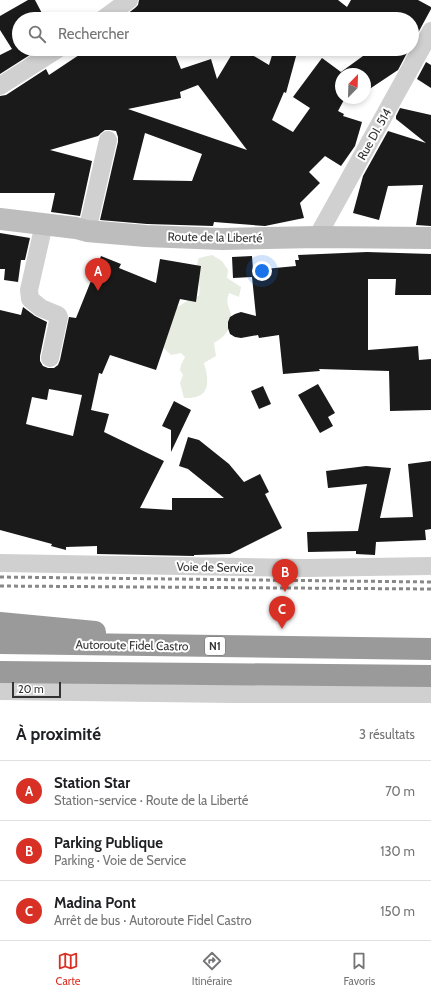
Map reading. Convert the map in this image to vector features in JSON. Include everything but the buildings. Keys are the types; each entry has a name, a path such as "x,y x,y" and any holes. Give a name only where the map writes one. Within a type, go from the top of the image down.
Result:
{"highway":[{"path":"0,623 244,647"},
{"name":"Autoroute Fidel Castro","path":"0,643 431,649"},
{"path":"0,672 431,676"}],"main road":[{"name":"Route de la Liberté","path":"0,219 76,228 87,231 146,236 222,239 316,237 431,238"}],"street":[{"path":"113,12 130,0"},
{"name":"Rue DI. 514","path":"419,52 431,30"},
{"path":"0,86 47,56"},
{"name":"Rue DI. 514","path":"316,237 417,56"},
{"path":"87,231 108,140"},
{"path":"44,224 29,290 30,299 41,308 59,317 50,358"},
{"name":"Voie de Service","path":"0,563 305,568 431,566"},
{"path":"0,691 232,701 431,694"}],"shaded area":[{"path":"212,255 222,261 228,270 227,278 241,287 239,297 229,293 227,302 231,315 231,324 225,335 214,343 216,356 204,363 207,377 206,389 199,396 184,398 180,383 183,375 180,370 185,357 181,353 171,355 162,346 176,308 192,298 199,296 200,291 197,263 199,258"}],"railway":[{"path":"0,577 431,582"},
{"path":"0,586 431,589"}],"place":[{"name":"Station Star","path":"98,291"},
{"name":"Parking Publique","path":"285,592"},
{"name":"Madina Pont","path":"282,629"}]}
